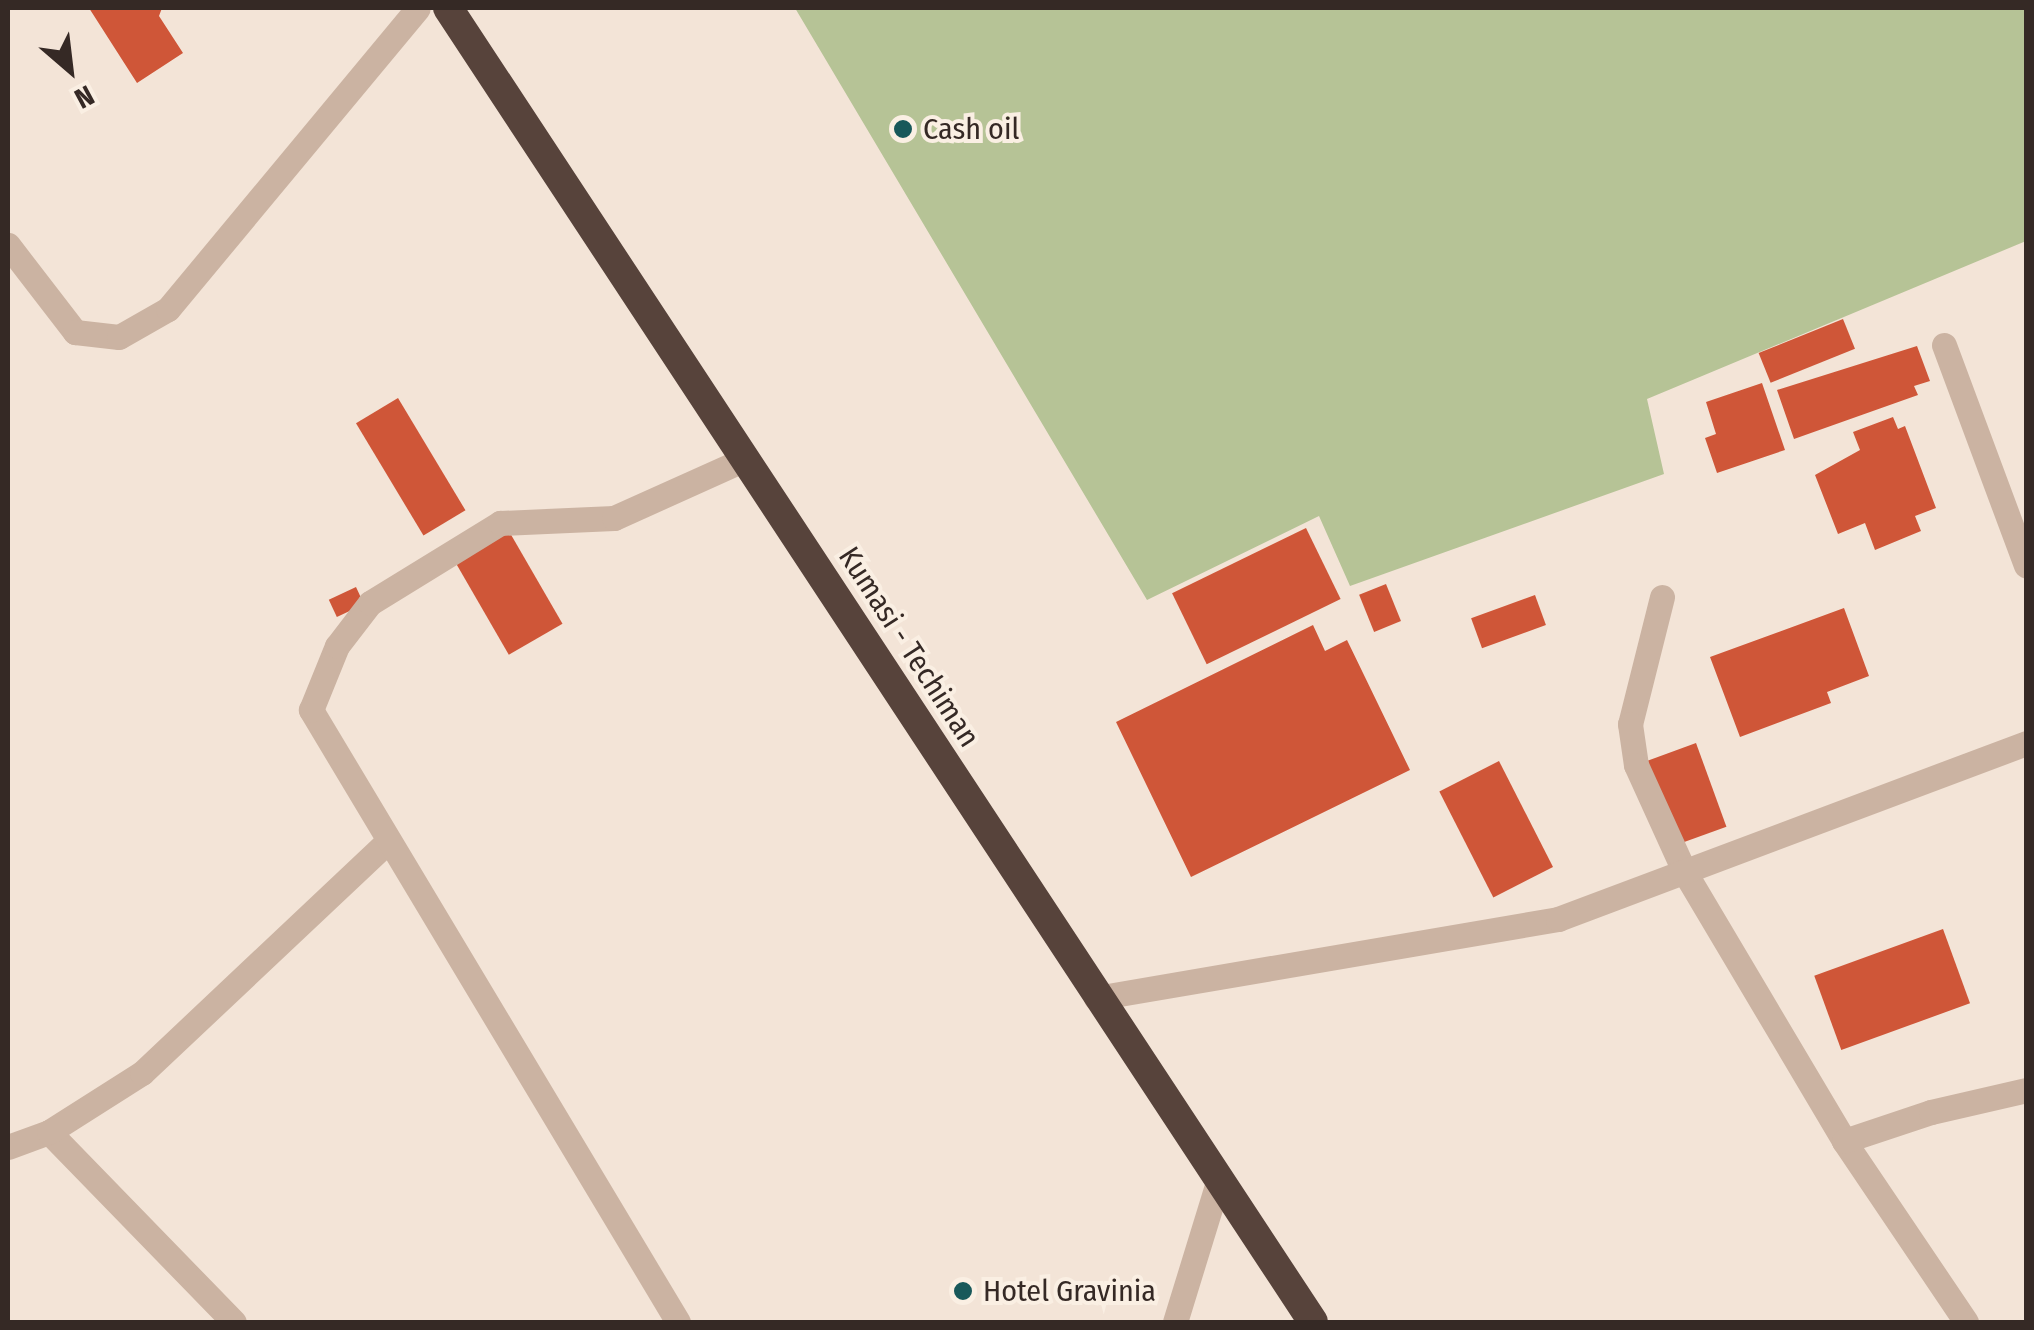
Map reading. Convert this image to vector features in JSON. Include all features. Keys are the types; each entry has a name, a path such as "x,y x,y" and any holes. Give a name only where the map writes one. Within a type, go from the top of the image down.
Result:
{"highway":[{"name":"Kumasi - Techiman","path":"448,8 1096,998 1313,1322"}],"street":[{"path":"8,245 76,332 118,337 168,309 418,8"},
{"path":"1944,345 2026,565"},
{"path":"678,1322 311,710 338,646 370,603 500,524 614,518 745,458"},
{"path":"1662,596 1630,724 1636,766 1684,872 1844,1141 1966,1322"},
{"path":"1096,998 1558,919 2026,743"},
{"path":"8,1147 49,1132 142,1074 388,840"},
{"path":"1844,1141 1931,1112 2026,1090"},
{"path":"49,1132 234,1322"},
{"path":"1175,1322 1218,1182"}],"green space":[{"path":"795,8 2026,8 2026,241 1647,399 1664,474 1350,586 1319,516 1147,600"}],"building":[{"path":"89,8 162,8 159,16 183,53 137,83"},
{"path":"1843,319 1855,349 1771,383 1759,353"},
{"path":"1917,346 1930,381 1914,386 1918,395 1794,439 1777,390"},
{"path":"1762,383 1785,450 1717,473 1705,438 1716,434 1706,402"},
{"path":"398,398 465,510 423,536 356,423"},
{"path":"1893,417 1898,429 1905,426 1936,508 1915,516 1921,531 1875,550 1865,523 1838,534 1815,475 1860,450 1853,432"},
{"path":"506,526 562,624 509,655 452,557"},
{"path":"1306,528 1341,599 1207,664 1172,593"},
{"path":"1386,584 1401,621 1374,632 1359,595"},
{"path":"356,587 364,604 337,617 329,600"},
{"path":"1535,595 1546,625 1482,648 1471,618"},
{"path":"1844,608 1869,676 1827,692 1831,703 1740,737 1710,657"},
{"path":"1313,625 1325,651 1347,640 1410,770 1191,877 1116,722"},
{"path":"1696,743 1726,827 1677,845 1646,761"},
{"path":"1499,761 1553,867 1493,897 1439,791"},
{"path":"1943,929 1970,1003 1841,1050 1814,976"}],"place":[{"name":"Cash oil","path":"903,129"},
{"name":"Hotel Gravinia","path":"963,1291"}]}
